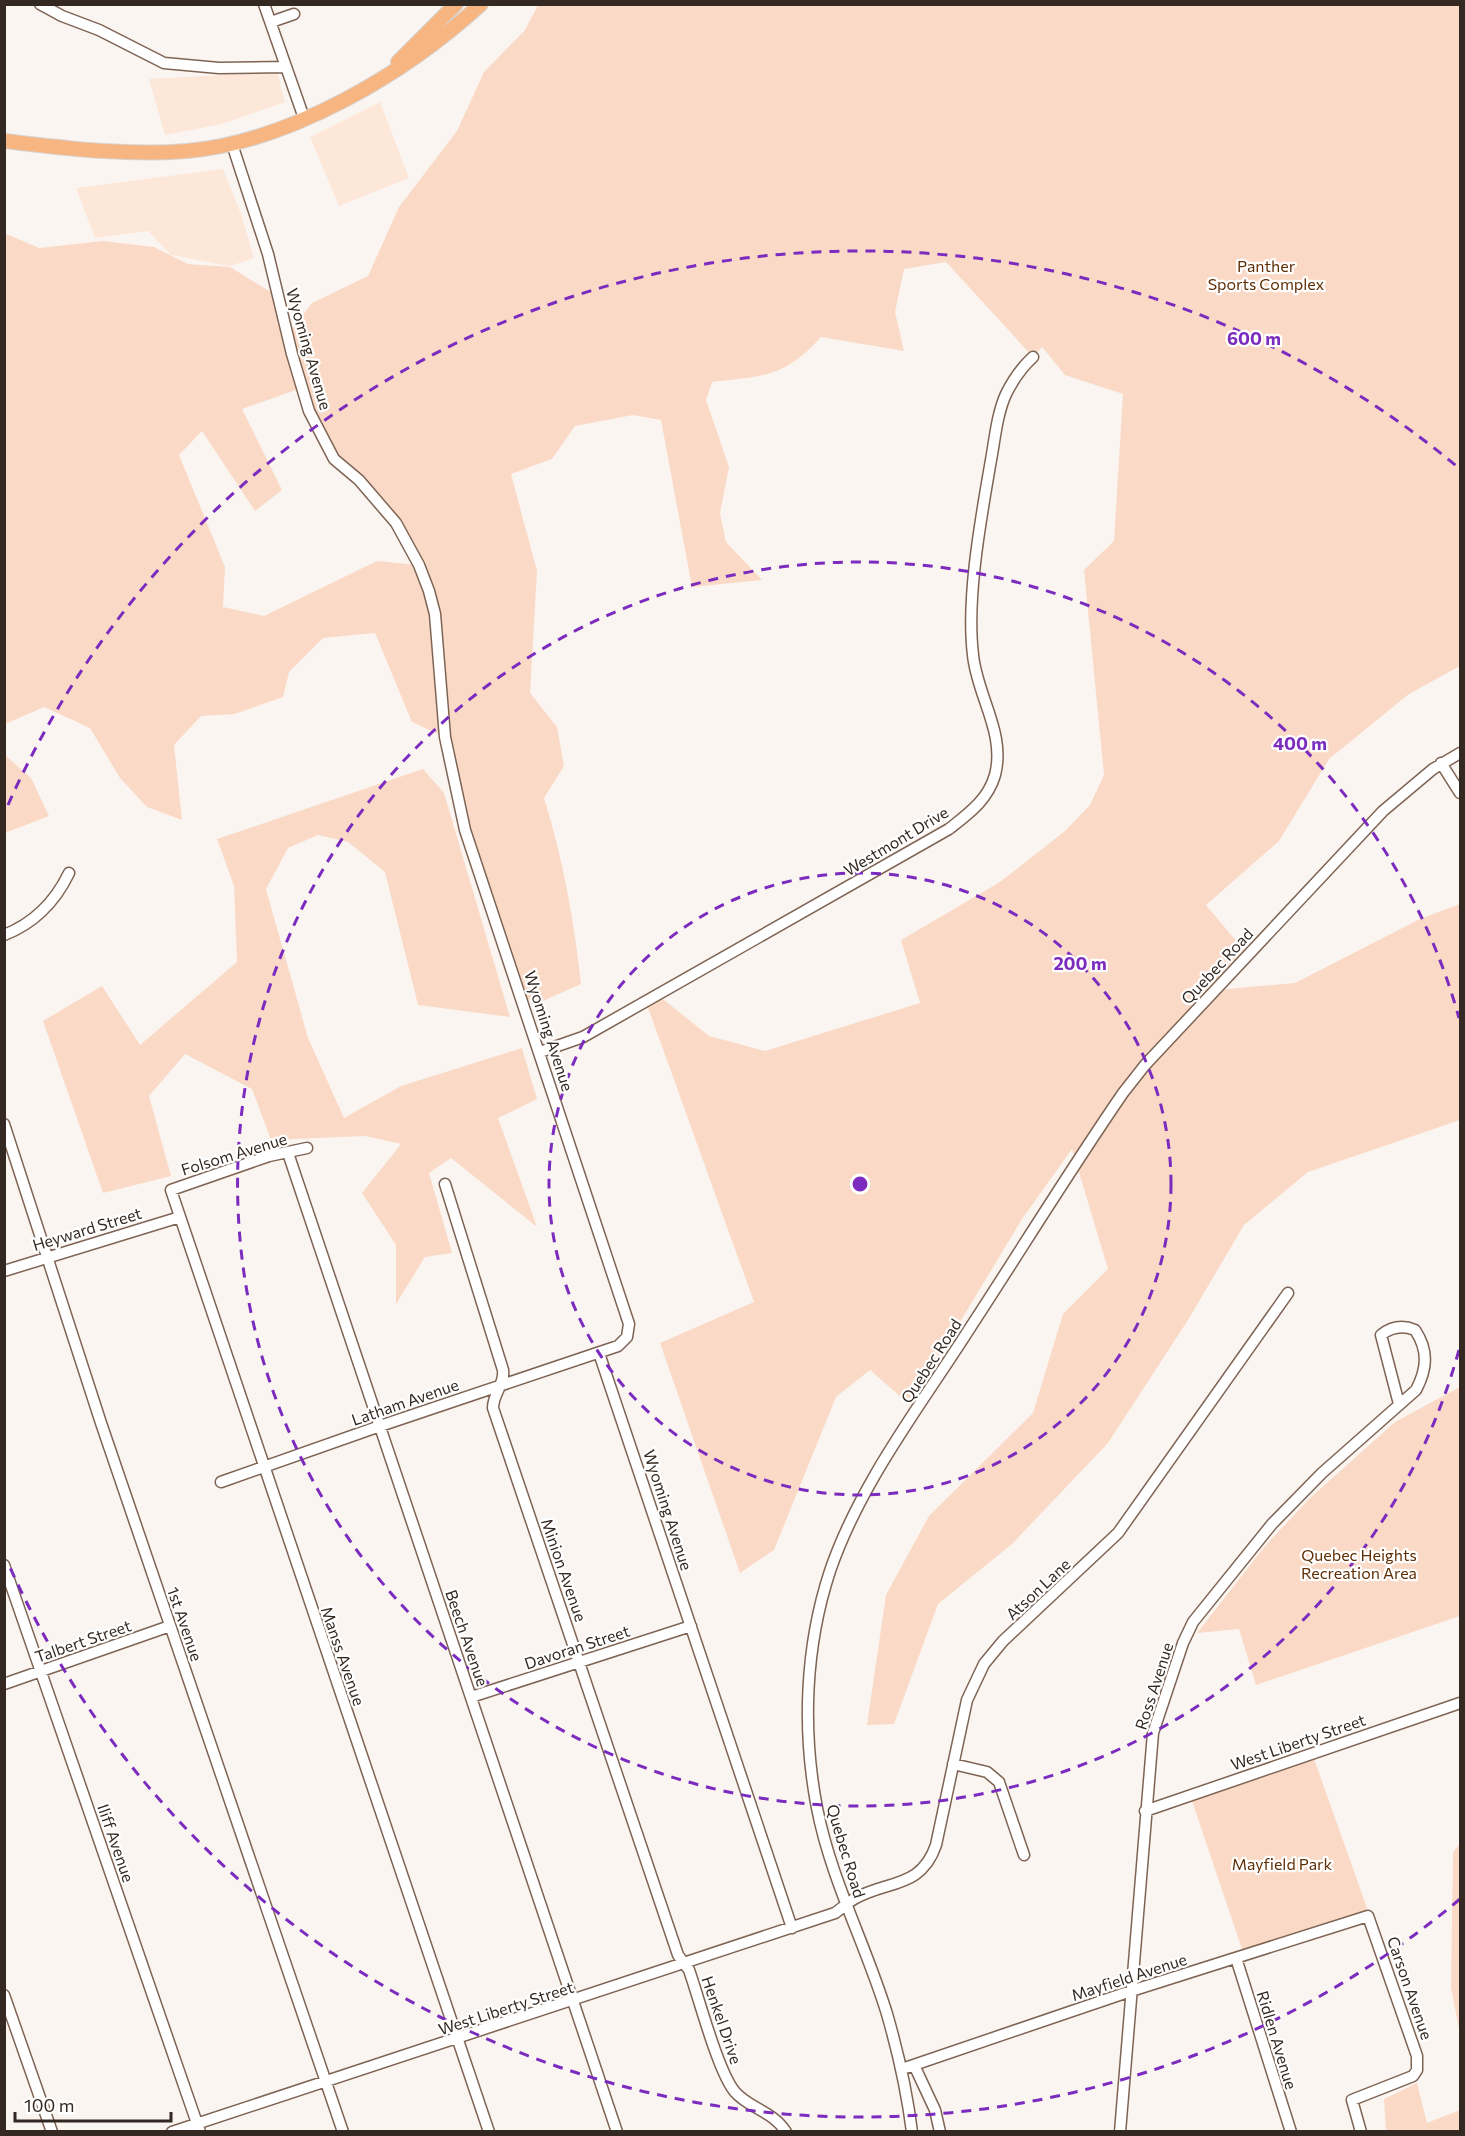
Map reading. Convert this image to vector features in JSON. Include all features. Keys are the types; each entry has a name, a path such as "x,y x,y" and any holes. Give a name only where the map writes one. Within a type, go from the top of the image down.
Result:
{"main road":[{"path":"386,74 456,4"},
{"path":"4,141 125,153 190,151 232,144 304,118 348,98 430,48 482,4"}],"street":[{"path":"40,4 62,16 99,30 164,63 219,68 285,67"},
{"path":"264,4 304,118"},
{"path":"270,22 294,14"},
{"name":"Wyoming Avenue","path":"232,144 268,254 309,411 334,459 359,480 396,524 429,591 435,614 445,737 465,830 629,1324 624,1342 599,1353 792,1928"},
{"name":"Westmont Drive","path":"540,1052 583,1038 659,996 949,829 982,801 994,776 997,752 993,724 982,698 973,655 972,632 977,550 997,422 1006,394 1022,368 1033,357"},
{"name":"Quebec Road","path":"912,2132 902,2069 886,2013 846,1905 817,1810 809,1749 808,1705 814,1639 831,1569 864,1497 1123,1093 1145,1065 1383,811 1441,764 1461,753"},
{"path":"1441,764 1461,793"},
{"path":"4,935 27,924 45,910 63,886 69,873"},
{"name":"1st Avenue","path":"4,1124 46,1247 46,1257 170,1626 343,2132"},
{"name":"Folsom Avenue","path":"171,1190 269,1156 307,1148"},
{"name":"Beech Avenue","path":"288,1153 618,2132"},
{"name":"Minion Avenue","path":"445,1184 503,1370 501,1385 494,1395 492,1408 678,1955 684,1965"},
{"name":"Manss Avenue","path":"171,1190 489,2132"},
{"name":"Heyward Street","path":"4,1271 180,1217"},
{"name":"Atson Lane","path":"846,1905 854,1899 913,1876 928,1863 936,1845 967,1700 984,1664 1003,1641 1118,1533 1288,1293"},
{"name":"Ross Avenue","path":"1119,2132 1145,1811 1156,1719 1193,1623 1272,1524 1322,1473 1416,1390 1425,1367 1426,1352 1415,1330 1403,1327 1388,1330 1381,1335 1399,1404"},
{"name":"Latham Avenue","path":"221,1482 599,1353"},
{"name":"Iliff Avenue","path":"4,1565 198,2127"},
{"name":"Talbert Street","path":"4,1684 170,1626"},
{"name":"Davoran Street","path":"471,1697 691,1626"},
{"name":"West Liberty Street","path":"1145,1811 1461,1703"},
{"path":"952,1764 987,1772 999,1782 1024,1855"},
{"name":"West Liberty Street","path":"172,2132 198,2127 326,2082 684,1965 836,1913 846,1905"},
{"name":"Mayfield Avenue","path":"902,2069 1131,1991 1368,1916"},
{"name":"Carson Avenue","path":"1361,2132 1352,2100 1410,2078 1417,2070 1417,2056 1368,1916"},
{"name":"Ridlen Avenue","path":"1236,1958 1291,2132"},
{"name":"Henkel Drive","path":"684,1965 689,1970 729,2085 747,2102 772,2116 786,2132"},
{"path":"4,1995 52,2132"},
{"path":"914,2065 935,2110 940,2132"}],"shaded area":[{"path":"277,72 285,102 222,124 165,135 149,79"},
{"path":"380,102 409,178 339,206 310,137"},
{"path":"223,169 241,214 254,258 230,266 171,255 148,231 95,238 76,188"}],"green space":[{"name":"Panther Sports Complex","path":"538,5 1460,5 1460,666 1409,694 1329,759 1279,841 1206,905 1248,955 1216,990 1295,983 1420,919 1460,904 1460,1120 1308,1172 1244,1225 1188,1320 1108,1443 1012,1544 938,1604 894,1724 867,1725 886,1595 929,1516 1033,1413 1063,1314 1108,1269 1072,1149 1022,1219 910,1405 870,1370 836,1397 774,1550 740,1573 660,1343 754,1302 646,1002 659,996 709,1036 765,1051 920,1003 901,940 1000,882 1065,831 1090,805 1104,775 1084,570 1114,541 1123,394 1065,375 1042,347 1033,357 946,262 904,269 895,312 904,351 821,337 796,360 772,373 712,382 706,400 729,467 720,513 726,542 762,580 692,587 661,420 633,415 575,426 552,459 511,474 537,571 530,693 557,727 564,766 544,798 567,890 581,984 536,1004 521,995 465,830 445,737 412,722 375,633 323,638 289,672 283,697 235,714 201,716 174,745 182,820 147,807 120,778 90,728 44,707 5,724 4,233 39,248 103,241 154,247 188,264 230,267 279,297 288,334 312,303 368,276 399,207 457,131 484,72 525,30","holes":["302,388 342,467 408,544 418,565 377,561 264,616 223,607 225,567 179,455 202,431 255,511 282,490 242,409"]},
{"path":"5,755 31,778 49,816 5,833"},
{"path":"423,769 444,793 510,1017 418,1005 385,872 348,842 318,835 288,848 266,889 308,1038 344,1118 401,1086 522,1048 537,1099 498,1118 537,1227 451,1158 429,1173 452,1253 425,1257 396,1304 396,1245 362,1193 401,1144 365,1136 271,1140 252,1089 185,1054 149,1096 171,1176 103,1193 43,1021 102,986 140,1045 237,962 234,886 217,839"},
{"name":"Quebec Heights Recreation Area","path":"1460,1387 1460,1616 1256,1685 1239,1629 1197,1633 1265,1546 1310,1498 1395,1422"},
{"name":"Mayfield Park","path":"1312,1753 1368,1916 1244,1955 1190,1795"},
{"path":"1460,1844 1460,2034 1451,1988 1453,1852"},
{"path":"1417,2083 1427,2123 1460,2110 1460,2131 1386,2131 1384,2099"}]}
